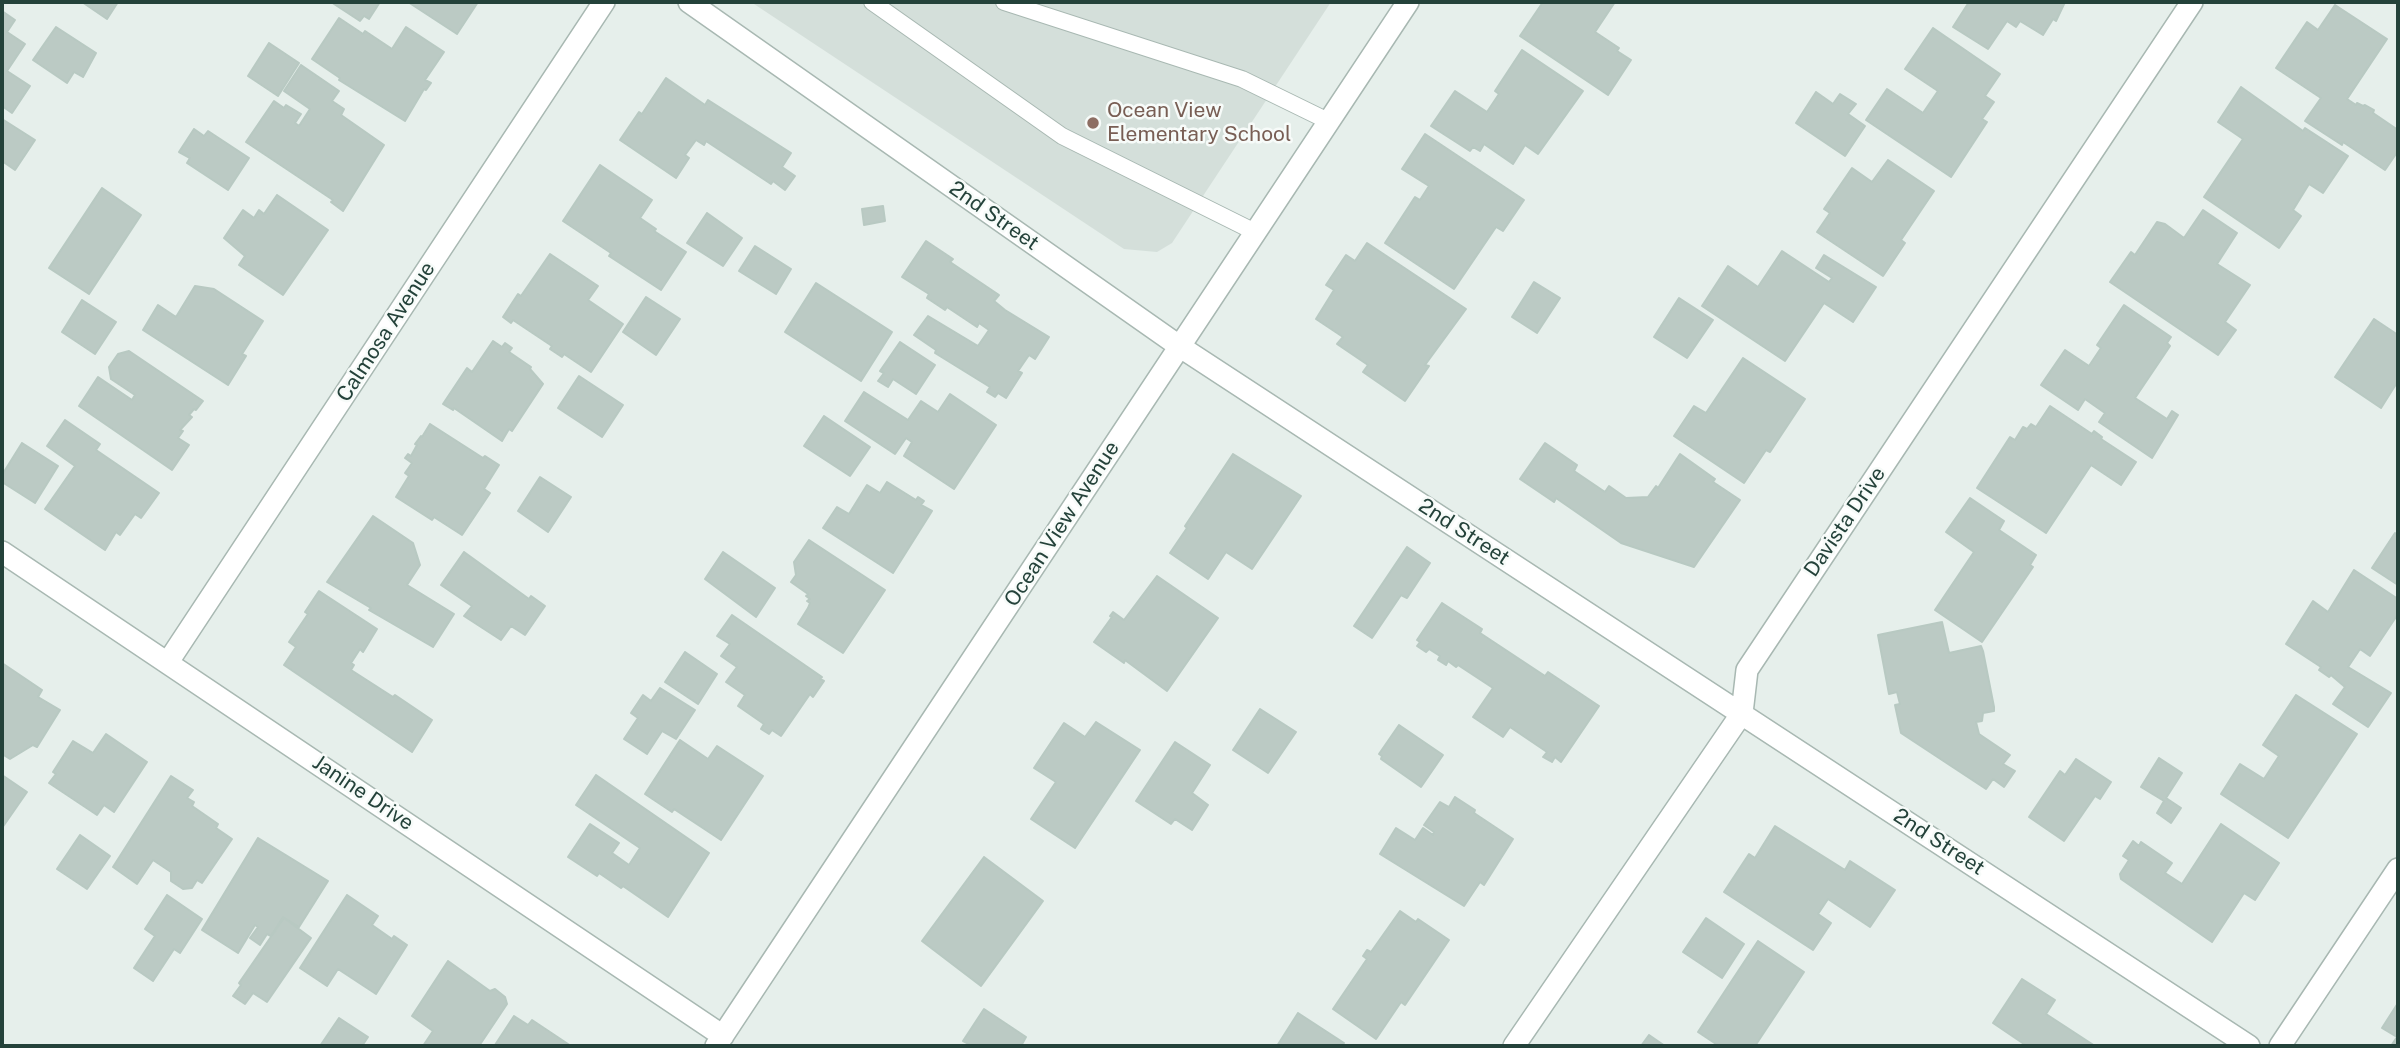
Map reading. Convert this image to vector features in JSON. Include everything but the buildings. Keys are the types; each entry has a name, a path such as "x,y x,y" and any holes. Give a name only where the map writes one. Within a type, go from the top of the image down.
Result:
{"street":[{"name":"Calmosa Avenue","path":"168,662 604,2"},
{"name":"2nd Street","path":"689,2 1179,346 2249,1046"},
{"name":"Ocean View Avenue","path":"720,1041 1408,2"},
{"name":"Davista Drive","path":"1514,1046 1742,713 1747,670 2192,2"},
{"name":"Janine Drive","path":"2,552 168,662 720,1041"},
{"path":"2280,1046 2398,869"}],"lane":[{"path":"872,2 1062,136 1255,232"},
{"path":"1004,2 1242,79 1328,121"}],"shaded area":[{"name":"Ocean View Elementary School","path":"751,2 1331,2 1172,243 1157,252 1124,249"}],"place":[{"name":"Ocean View Elementary School","path":"1093,123"}]}
